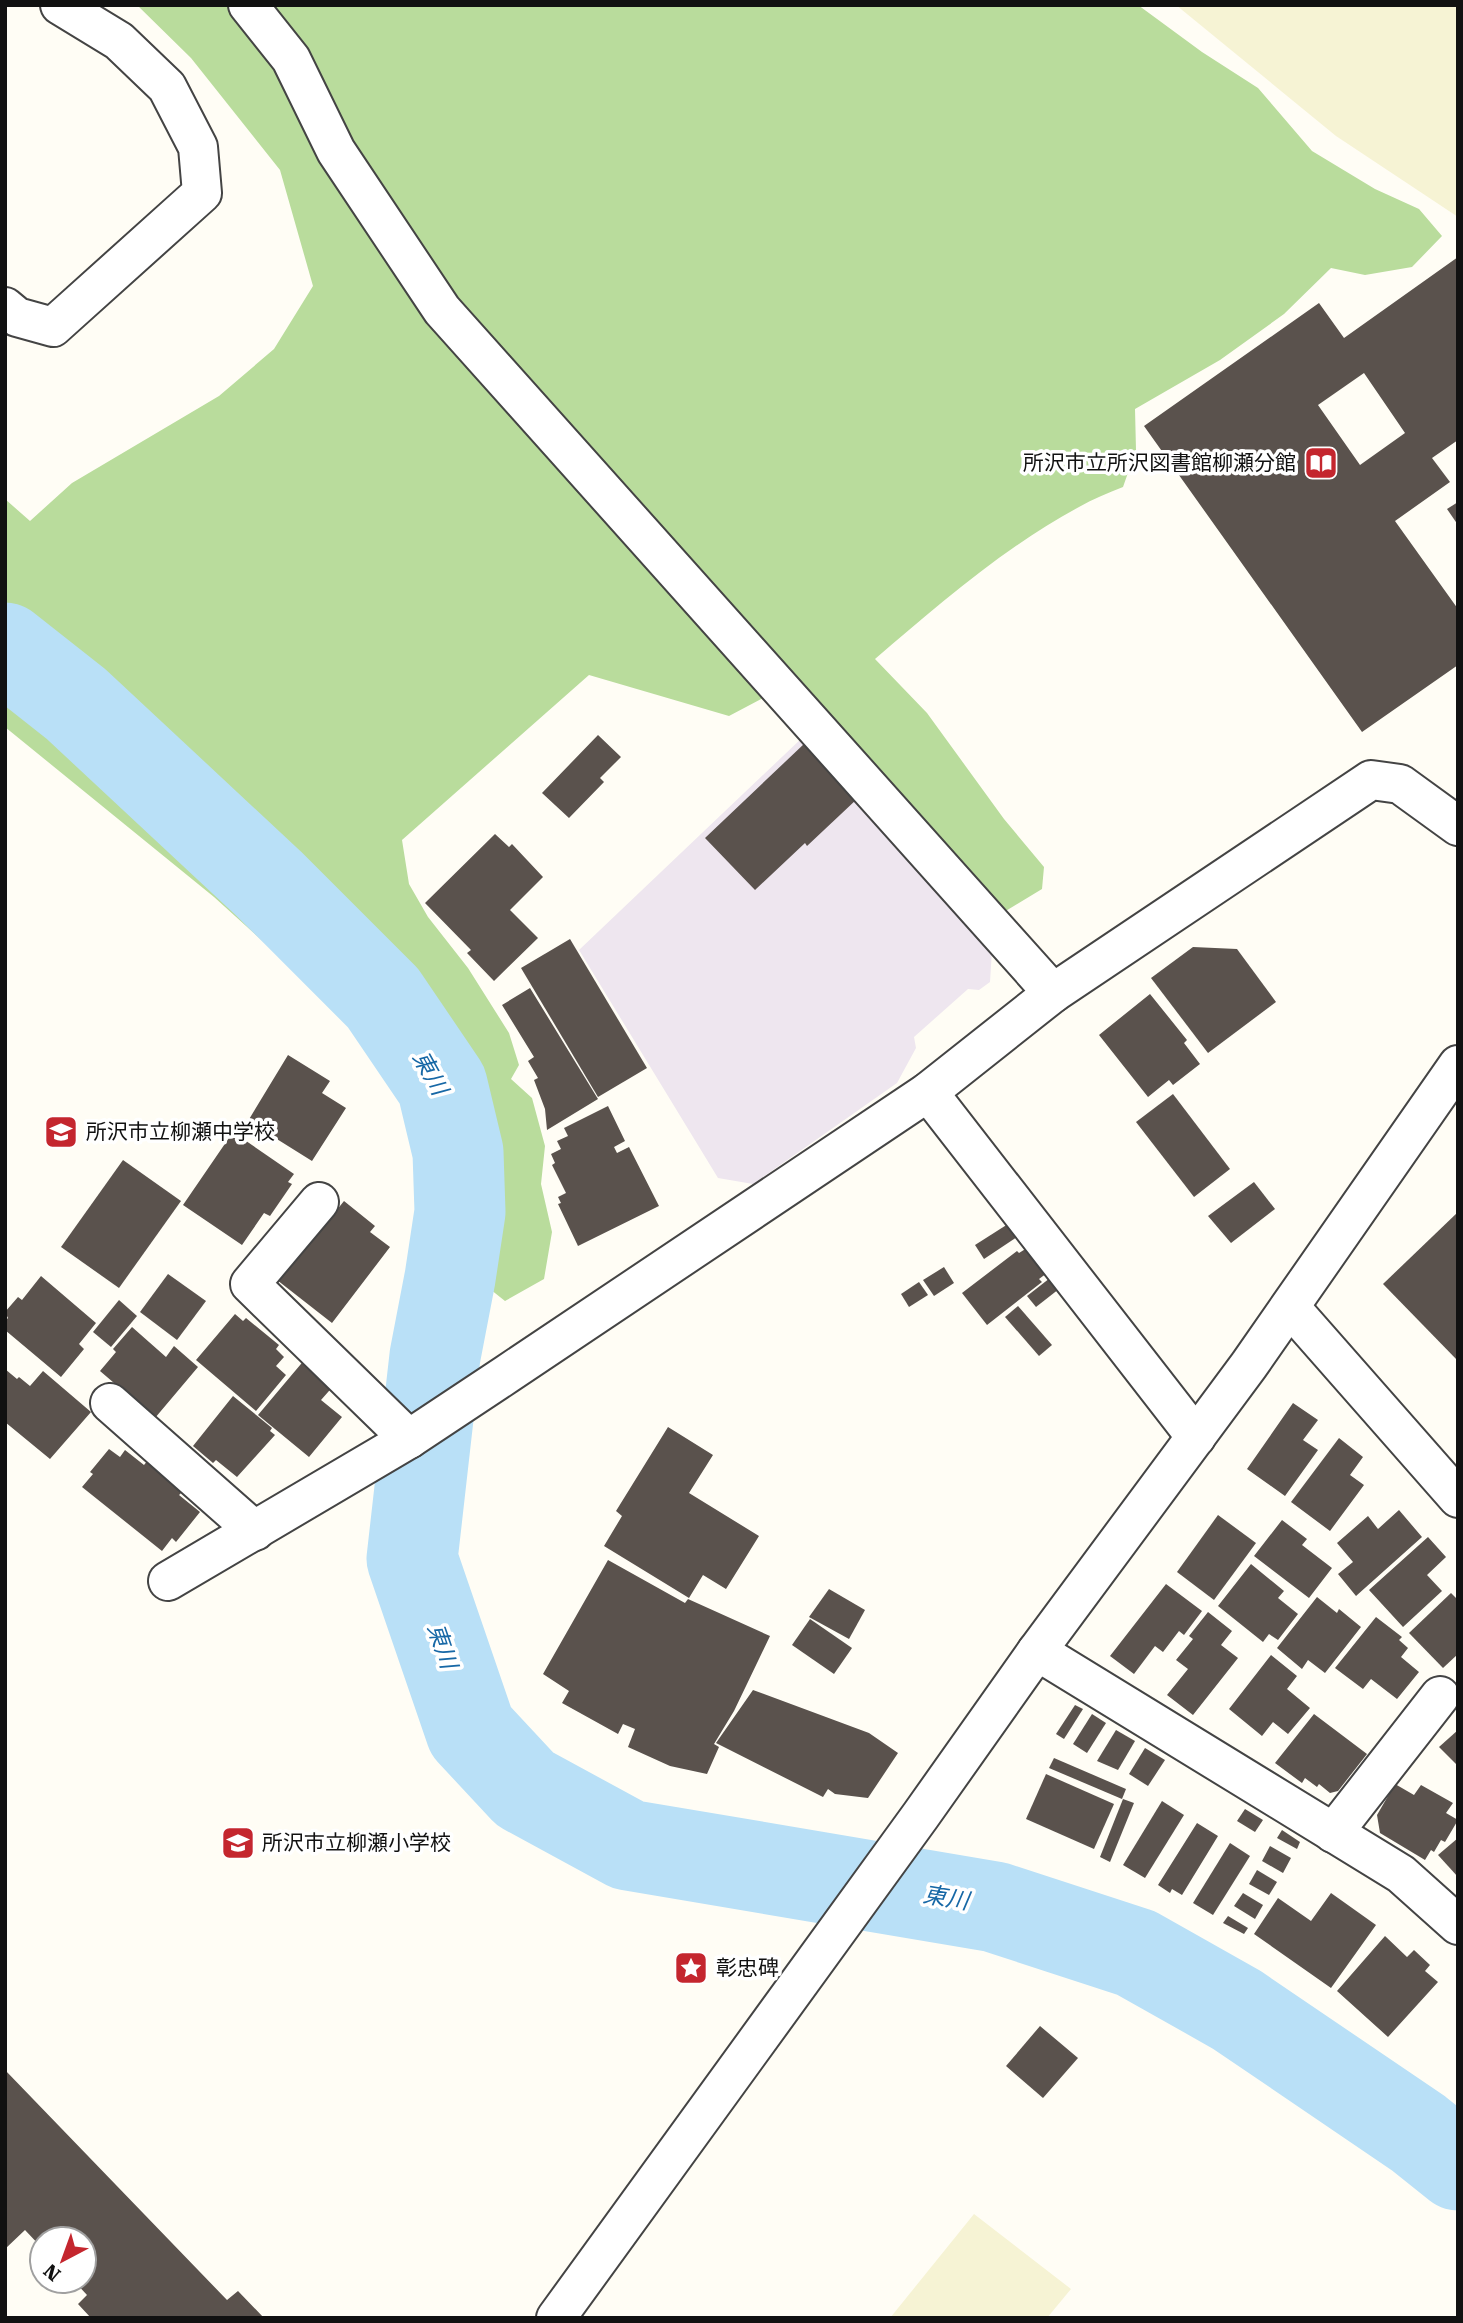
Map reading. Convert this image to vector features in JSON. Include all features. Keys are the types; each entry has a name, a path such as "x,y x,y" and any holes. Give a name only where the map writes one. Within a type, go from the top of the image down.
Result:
{"street":[{"path":"5,307 17,317 53,327 202,193 198,148 167,87 118,41 60,5"},
{"path":"248,5 291,59 336,151 442,310 1054,993"},
{"path":"168,1581 410,1439 928,1092 1054,993 1371,780 1400,784 1458,826"},
{"path":"556,2318 1037,1651 1290,1307 1458,1065"},
{"path":"928,1092 1196,1437"},
{"path":"319,1202 250,1284 410,1439"},
{"path":"1290,1307 1458,1498"},
{"path":"110,1404 255,1531"},
{"path":"1037,1651 1401,1874 1458,1925"},
{"path":"1333,1833 1440,1696"}],"shaded area":[{"path":"1176,5 1458,5 1458,217 1336,136"},
{"path":"803,737 992,950 990,982 979,990 968,989 914,1037 916,1048 897,1083 753,1184 718,1178 579,950"},
{"path":"974,2214 1071,2289 1047,2318 890,2318"}],"green space":[{"path":"137,5 1138,5 1202,52 1258,88 1312,151 1375,189 1419,209 1442,236 1412,267 1365,275 1331,268 1284,314 1220,360 1135,409 1136,450 1123,487 1084,504 999,558 875,659 927,713 1004,819 1044,867 1042,889 1004,912 795,681 729,716 589,675 402,840 409,884 428,917 468,968 509,1033 519,1065 511,1079 532,1098 545,1146 541,1184 552,1232 544,1279 505,1301 466,1270 441,1211 434,1140 415,1079 214,897 5,727 5,499 30,521 72,483 219,396 274,349 313,286 280,170 191,58"}],"building":[{"path":"1458,257 1458,440 1432,458 1450,482 1395,521 1458,609 1458,665 1362,732 1144,426 1319,303 1344,338","holes":["1364,373 1405,433 1360,465 1318,405"]},
{"path":"1458,502 1458,525 1447,509"},
{"path":"598,735 621,757 600,778 604,782 569,818 542,793"},
{"path":"805,743 857,799 755,890 705,838"},
{"path":"495,834 509,847 512,844 543,877 510,910 538,938 494,981 467,953 471,950 425,903"},
{"path":"570,939 647,1068 598,1097 521,968"},
{"path":"1193,947 1237,949 1276,1002 1208,1053 1151,978"},
{"path":"530,988 598,1099 547,1130 545,1109 534,1080 538,1078 528,1061 534,1057 502,1005"},
{"path":"1150,994 1187,1040 1184,1043 1200,1064 1173,1085 1169,1080 1148,1097 1099,1035"},
{"path":"288,1055 330,1081 322,1093 346,1108 312,1161 248,1121"},
{"path":"1173,1094 1230,1169 1194,1197 1136,1122"},
{"path":"608,1106 625,1141 614,1147 617,1153 629,1147 659,1206 578,1246 558,1204 561,1203 558,1197 566,1193 552,1165 555,1163 551,1154 561,1149 557,1141 568,1136 564,1128"},
{"path":"233,1132 294,1174 288,1182 292,1184 270,1216 264,1213 242,1245 183,1205"},
{"path":"123,1160 181,1201 119,1288 61,1247"},
{"path":"1254,1182 1275,1209 1231,1243 1208,1216"},
{"path":"344,1201 375,1226 370,1232 390,1247 332,1323 277,1280 325,1219 328,1221"},
{"path":"1458,1212 1458,1361 1383,1284"},
{"path":"1008,1224 1017,1237 984,1259 975,1245"},
{"path":"1027,1248 1047,1273 1039,1279 1042,1282 987,1325 962,1293 1017,1251 1019,1253"},
{"path":"944,1267 954,1283 934,1296 923,1280"},
{"path":"168,1274 206,1301 177,1340 140,1312"},
{"path":"41,1276 96,1323 79,1344 84,1349 61,1377 5,1330 5,1321 8,1318 5,1312 18,1297 22,1300"},
{"path":"1050,1278 1059,1289 1036,1307 1027,1296"},
{"path":"919,1282 928,1295 909,1307 901,1294"},
{"path":"119,1300 137,1316 111,1347 93,1332"},
{"path":"1018,1306 1052,1345 1039,1356 1005,1317"},
{"path":"235,1314 243,1321 246,1318 279,1345 276,1349 284,1357 276,1366 286,1375 256,1411 196,1360"},
{"path":"132,1327 166,1357 174,1346 198,1367 155,1418 100,1371 116,1352 113,1349"},
{"path":"306,1358 336,1383 321,1400 342,1417 309,1457 258,1415"},
{"path":"5,1369 30,1386 43,1371 91,1412 50,1459 5,1422"},
{"path":"233,1396 272,1428 270,1431 275,1435 237,1477 216,1460 213,1463 193,1446"},
{"path":"1293,1403 1318,1420 1303,1440 1318,1450 1285,1496 1247,1469"},
{"path":"668,1427 713,1455 689,1493 759,1536 726,1589 703,1575 689,1598 604,1546 622,1516 616,1511"},
{"path":"1339,1438 1363,1457 1350,1475 1364,1485 1330,1531 1291,1502"},
{"path":"109,1449 120,1457 125,1450 144,1465 148,1460 185,1489 179,1495 200,1512 176,1542 172,1538 162,1551 82,1487 93,1474 90,1472"},
{"path":"1399,1510 1422,1537 1356,1596 1338,1574 1353,1562 1337,1543 1368,1516 1378,1529"},
{"path":"1218,1515 1256,1543 1214,1600 1177,1572"},
{"path":"1282,1520 1307,1539 1302,1545 1332,1568 1309,1598 1254,1556"},
{"path":"1428,1537 1446,1557 1427,1575 1442,1591 1403,1627 1369,1590"},
{"path":"608,1560 685,1603 688,1599 770,1636 734,1711 714,1744 719,1747 707,1774 670,1766 628,1747 635,1729 623,1724 618,1734 562,1703 569,1691 543,1674"},
{"path":"1251,1564 1284,1591 1278,1598 1298,1614 1278,1640 1269,1634 1263,1642 1218,1606"},
{"path":"1166,1584 1202,1611 1184,1635 1179,1631 1163,1652 1155,1646 1134,1674 1110,1656"},
{"path":"829,1589 865,1610 849,1639 809,1617"},
{"path":"1451,1593 1458,1600 1458,1654 1443,1668 1409,1633"},
{"path":"1317,1597 1337,1613 1339,1609 1361,1627 1325,1673 1308,1660 1302,1669 1277,1648"},
{"path":"1208,1612 1232,1631 1221,1645 1238,1658 1193,1715 1167,1695 1188,1669 1176,1660 1193,1639 1189,1636"},
{"path":"1376,1617 1402,1637 1399,1640 1408,1648 1401,1657 1419,1672 1397,1699 1371,1679 1363,1689 1335,1668"},
{"path":"810,1619 852,1648 834,1674 792,1645"},
{"path":"1271,1655 1297,1676 1287,1689 1310,1708 1288,1734 1273,1722 1262,1736 1229,1709"},
{"path":"753,1690 869,1733 898,1753 868,1798 835,1794 828,1789 823,1797 716,1743"},
{"path":"1075,1705 1083,1709 1064,1739 1056,1734"},
{"path":"1092,1714 1106,1723 1087,1753 1073,1744"},
{"path":"1314,1714 1367,1754 1338,1791 1330,1793 1305,1778 1302,1783 1275,1763"},
{"path":"1116,1730 1135,1741 1118,1770 1097,1761"},
{"path":"1458,1730 1458,1766 1439,1747"},
{"path":"1145,1748 1165,1760 1148,1786 1129,1774"},
{"path":"1054,1758 1126,1789 1122,1799 1049,1768"},
{"path":"1046,1774 1114,1804 1094,1849 1026,1819"},
{"path":"1395,1784 1414,1795 1421,1785 1453,1803 1446,1813 1458,1820 1445,1842 1441,1840 1425,1860 1380,1833 1377,1815"},
{"path":"1123,1799 1134,1803 1110,1862 1100,1857"},
{"path":"1162,1801 1184,1815 1145,1878 1123,1865"},
{"path":"1245,1809 1263,1820 1255,1832 1237,1821"},
{"path":"1197,1823 1218,1836 1182,1895 1172,1889 1170,1893 1158,1885"},
{"path":"1282,1830 1300,1842 1297,1849 1277,1838"},
{"path":"1458,1838 1458,1877 1438,1855"},
{"path":"1230,1843 1250,1856 1213,1915 1193,1903"},
{"path":"1270,1846 1291,1858 1283,1873 1262,1861"},
{"path":"1257,1870 1277,1882 1269,1895 1249,1884"},
{"path":"1243,1893 1263,1905 1255,1919 1234,1906"},
{"path":"1331,1893 1376,1925 1331,1988 1254,1934 1278,1898 1311,1921"},
{"path":"1228,1916 1248,1928 1244,1934 1223,1923"},
{"path":"1385,1936 1407,1957 1414,1950 1430,1965 1425,1971 1438,1982 1388,2037 1337,1991"},
{"path":"1040,2026 1078,2058 1043,2098 1006,2066"},
{"path":"5,2070 227,2300 238,2291 264,2318 91,2318 78,2304 87,2295 98,2295 98,2225 28,2225 28,2233 25,2230 5,2249"}],"waterway":[{"name":"東川","path":"5,648 76,704 269,884 383,998 442,1085 458,1152 460,1212 435,1356 412,1559 471,1731 525,1789 628,1845 995,1907 1136,1953 1237,2010 1418,2133 1458,2165"}],"place":[{"name":"所沢市立所沢図書館柳瀬分館","path":"1321,463"},
{"name":"所沢市立柳瀬中学校","path":"61,1132"},
{"name":"所沢市立柳瀬小学校","path":"238,1843"},
{"name":"彰忠碑","path":"691,1968"}]}
